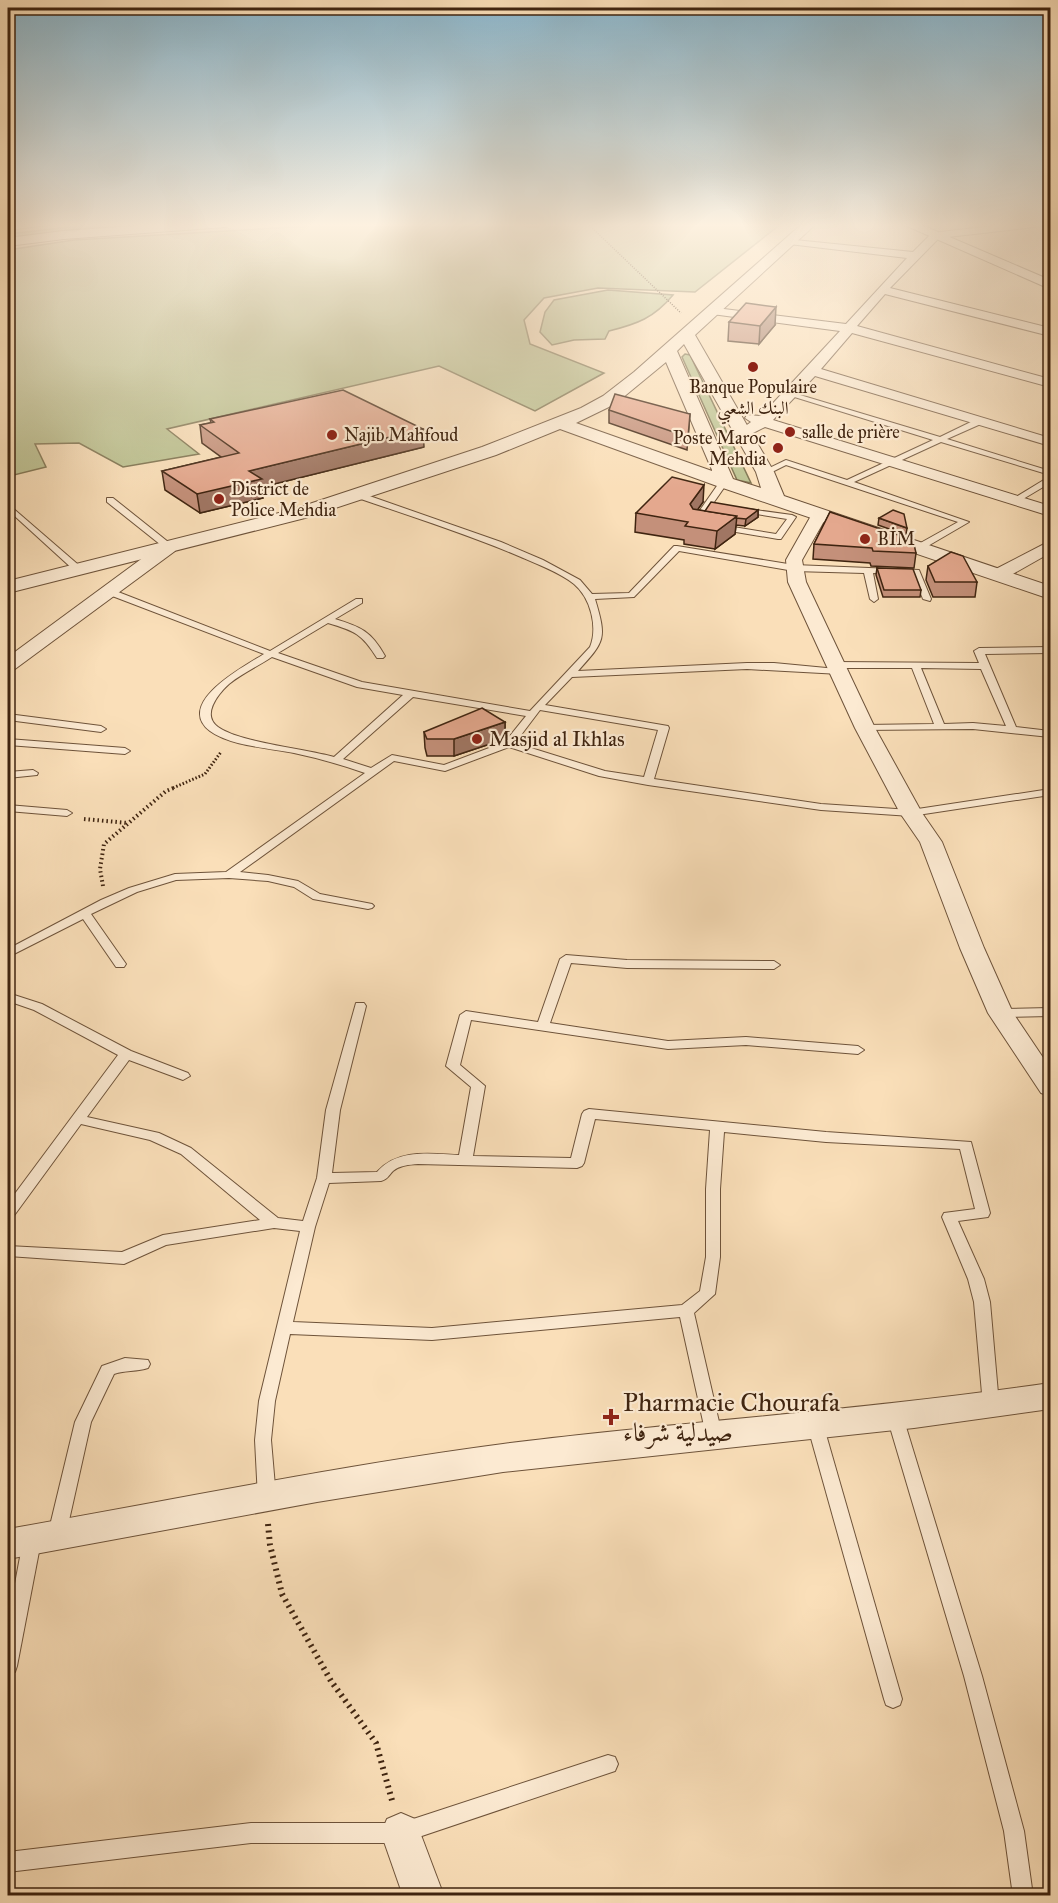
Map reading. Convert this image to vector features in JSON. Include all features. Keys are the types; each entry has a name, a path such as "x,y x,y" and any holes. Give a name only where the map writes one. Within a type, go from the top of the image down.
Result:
{"street":[{"path":"8,587 298,514 489,451 560,423 609,400 669,350 710,312"},
{"path":"726,312 849,328 1050,383"},
{"path":"744,432 764,421 812,372 863,312"},
{"path":"969,312 1050,332"},
{"path":"690,329 765,472 775,499"},
{"path":"669,350 721,470 724,482"},
{"path":"812,372 1050,442"},
{"path":"733,413 894,460 1050,511"},
{"path":"560,423 775,499 807,514 918,548 1050,593"},
{"path":"807,514 794,560 797,582 835,668 865,728 911,813 931,842 972,948 1002,1013 1050,1087"},
{"path":"998,575 1050,546"},
{"path":"8,665 169,547"},
{"path":"32,1540 267,1498 353,1480 503,1458 895,1417 991,1406 1050,1396"},
{"path":"401,1833 424,1896"}],"lane":[{"path":"790,394 1050,473"},
{"path":"847,483 980,421"},
{"path":"765,472 786,462 965,522 918,548"},
{"path":"1015,500 1050,480"},
{"path":"724,482 695,523 778,537 807,514"},
{"path":"229,875 392,758 445,768 508,744 535,711 594,648 599,636 590,597 577,582 540,562 498,544 357,495"},
{"path":"110,500 169,547"},
{"path":"708,504 719,506"},
{"path":"8,506 78,570"},
{"path":"740,509 807,514"},
{"path":"590,597 631,595 677,548 794,568 916,572 927,599"},
{"path":"868,570 873,598"},
{"path":"110,592 271,654 360,685 409,695 663,728 648,782"},
{"path":"359,601 228,680 210,698 207,719 213,729 234,736 336,760 374,772"},
{"path":"327,620 364,631 372,639 380,656"},
{"path":"1012,730 978,651 1050,650"},
{"path":"571,674 747,666 835,668 915,665 985,666"},
{"path":"915,665 940,726"},
{"path":"336,760 409,695"},
{"path":"8,717 101,729"},
{"path":"865,728 973,726 1050,734"},
{"path":"8,742 124,750"},
{"path":"508,744 569,765 648,782 821,807 911,813 1050,792"},
{"path":"8,775 33,773"},
{"path":"8,808 67,813"},
{"path":"8,954 105,902 133,890 175,878 229,875 268,878 298,884 316,897 368,906"},
{"path":"85,913 120,964"},
{"path":"542,1027 566,959 627,964 774,965"},
{"path":"8,997 38,1007 126,1054 183,1076"},
{"path":"267,1498 264,1430 267,1401 308,1227 324,1178 333,1110 360,1006"},
{"path":"1002,1013 1050,1012"},
{"path":"465,1161 478,1086 453,1066 466,1015 668,1045 746,1041 858,1050"},
{"path":"8,1213 126,1054"},
{"path":"324,1178 381,1176 400,1161 418,1159 577,1163 589,1114 826,1137 966,1145 983,1213 949,1217 976,1279 982,1302 991,1406"},
{"path":"77,1119 154,1136 186,1150 274,1223"},
{"path":"283,1328 432,1334 686,1311 706,1294 713,1257 713,1189 717,1127"},
{"path":"8,1251 124,1257 163,1240 274,1223 308,1227"},
{"path":"686,1311 714,1435"},
{"path":"8,1666 32,1540 83,1422 108,1370 125,1364 142,1364"},
{"path":"895,1417 973,1676 1014,1832 1023,1896"},
{"path":"815,1424 892,1699"},
{"path":"8,1862 251,1833 401,1833 608,1764"}],"path":[{"path":"673,312 690,329"},
{"path":"105,902 100,868 104,844 166,791 205,774 234,736"},
{"path":"67,813 86,819 129,823"},
{"path":"267,1498 270,1545 282,1594 331,1681 376,1743 401,1833"}],"green space":[{"path":"8,312 531,312 524,320 530,344 604,373 535,411 439,366 167,429 199,454 123,467 79,443 35,444 46,467 10,476 8,474"},
{"path":"545,312 656,312 637,323 609,331 605,339 574,340 552,345 540,332"},
{"path":"685,354 690,355 751,483 737,480 682,357"}],"building":[{"path":"738,312 772,312 760,326 729,322"},
{"path":"343,390 423,429 249,471 262,479 197,494 162,471 239,453 200,425 214,422 210,419"},
{"path":"615,394 690,414 688,437 609,410"},
{"path":"672,477 704,485 690,504 693,509 737,516 717,531 685,526 688,522 636,513"},
{"path":"711,502 758,510 746,519 736,518 737,516 705,511"},
{"path":"893,510 904,514 907,528 879,518"},
{"path":"830,512 913,540 916,553 814,544"},
{"path":"951,552 963,556 977,582 935,582 928,566"},
{"path":"877,568 913,569 921,590 884,590"},
{"path":"482,708 505,722 454,739 427,739 424,732"}],"place":[{"name":"Banque Populaire البنك الشعبي","path":"753,367"},
{"name":"salle de prière","path":"790,432"},
{"name":"Najib Mahfoud","path":"332,435"},
{"name":"Poste Maroc Mehdia","path":"778,448"},
{"name":"District de Police Mehdia","path":"219,499"},
{"name":"BİM","path":"865,539"},
{"name":"Masjid al Ikhlas","path":"477,739"},
{"name":"Pharmacie Chourafa صيدلية شرفاء","path":"611,1417"}]}
